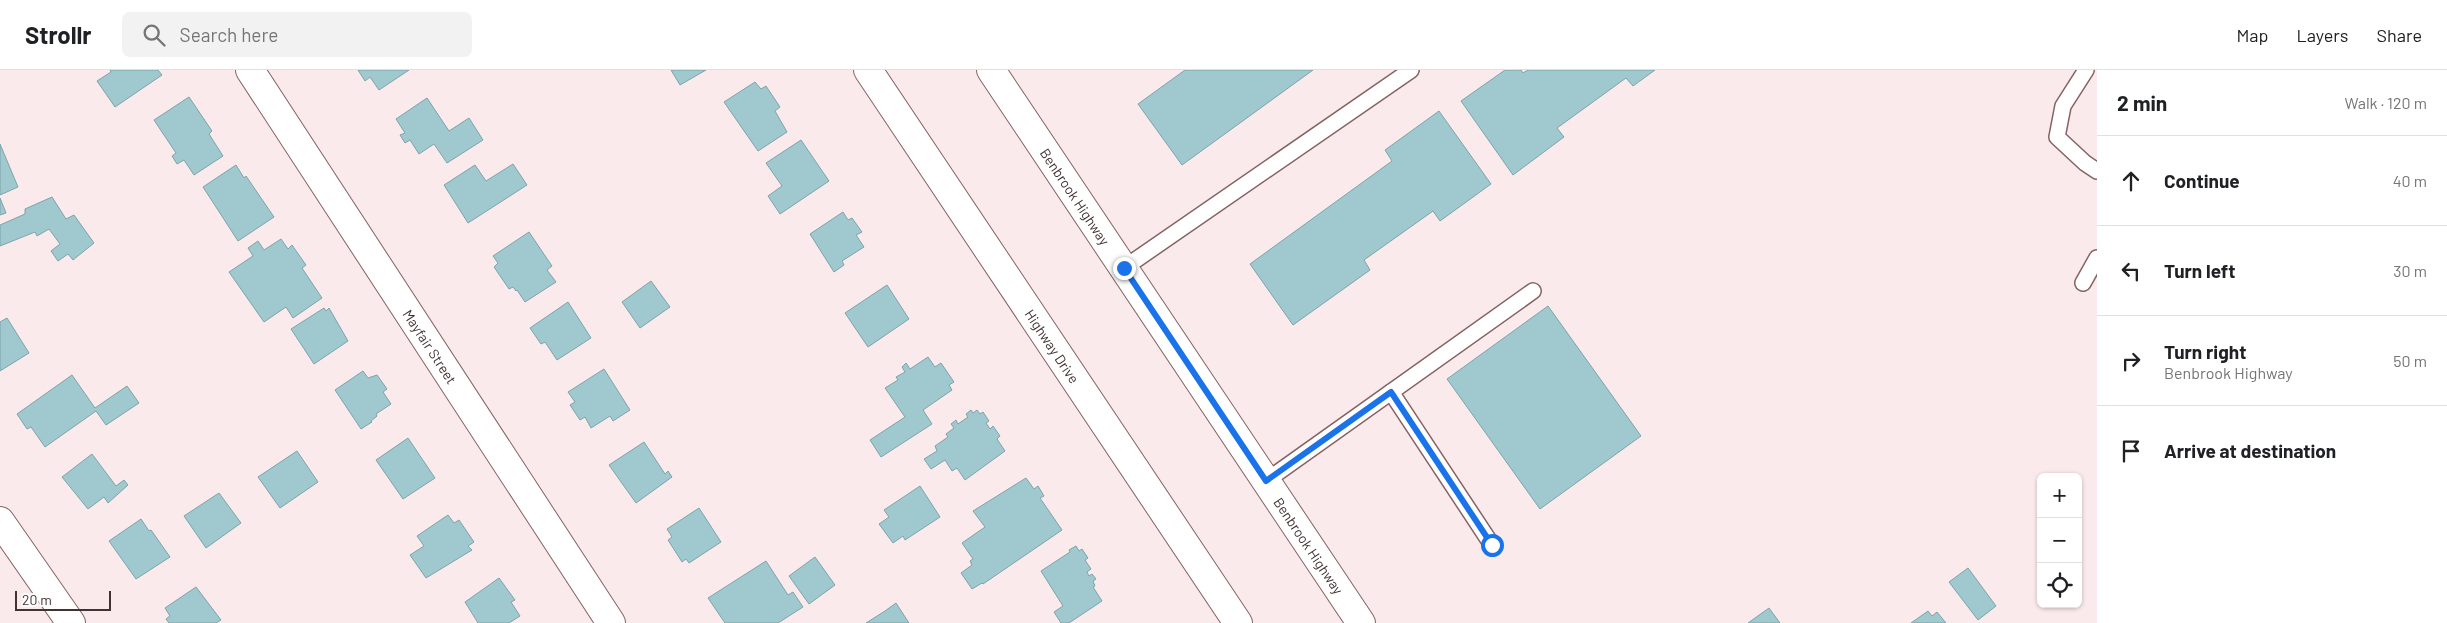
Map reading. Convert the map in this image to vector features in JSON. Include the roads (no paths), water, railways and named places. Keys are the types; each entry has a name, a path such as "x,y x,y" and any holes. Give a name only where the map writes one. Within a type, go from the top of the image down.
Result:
{"street":[{"name":"Mayfair Street","path":"250,70 611,623"},
{"name":"Highway Drive","path":"868,70 1238,623"},
{"name":"Benbrook Highway","path":"991,70 1361,623"},
{"path":"0,521 71,623"}],"lane":[{"path":"1124,268 1411,70"},
{"path":"2086,70 2063,106 2057,137 2085,163 2097,171"},
{"path":"2083,282 2097,258"},
{"path":"1266,481 1533,291"},
{"path":"1391,392 1492,545"}]}
